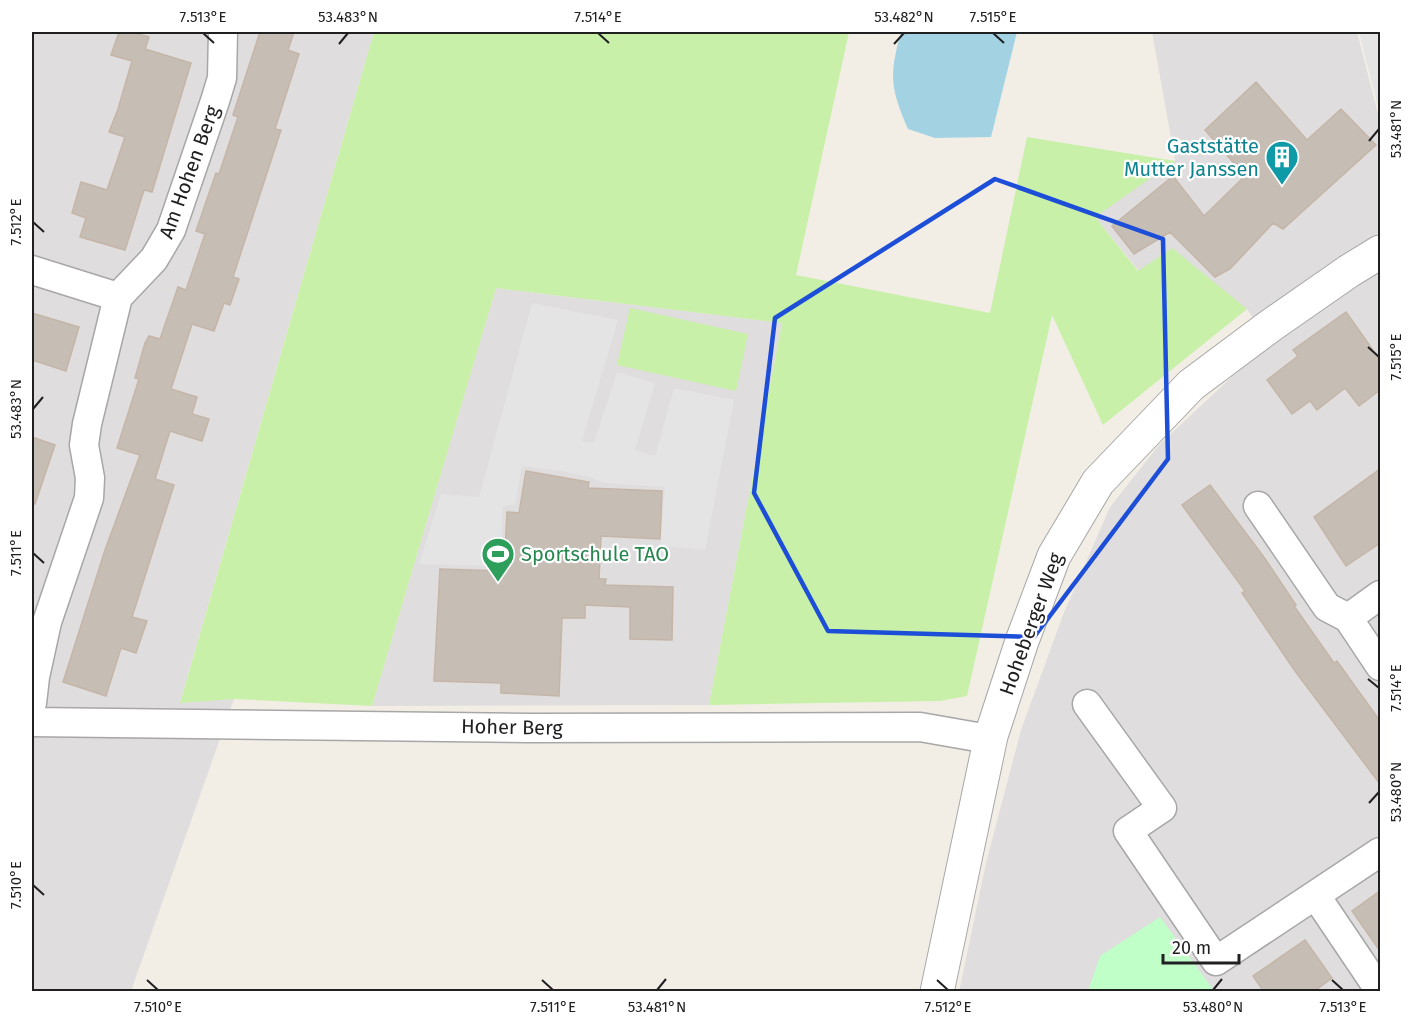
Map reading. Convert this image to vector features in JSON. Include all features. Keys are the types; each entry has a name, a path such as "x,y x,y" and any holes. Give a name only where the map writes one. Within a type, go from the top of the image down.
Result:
{"street":[{"name":"Am Hohen Berg","path":"118,297 154,260 171,230 222,78 223,32"},
{"name":"Hoheberger Weg","path":"937,992 992,736 1022,641 1054,556 1098,482 1191,385 1270,326 1380,252"},
{"path":"32,270 118,297 87,424 84,446 90,478 89,498 47,622 34,677 32,703"},
{"path":"1258,506 1328,607 1348,618 1380,666"},
{"path":"1348,618 1380,596"},
{"path":"1087,704 1162,808 1128,831 1216,962 1380,852"},
{"name":"Hoher Berg","path":"32,722 529,728 920,728 977,737 992,736"},
{"path":"1316,896 1380,991"}],"highlighted area":[{"path":"995,179 1163,239 1168,459 1034,637 828,631 754,493 775,318"}],"shaded area":[{"path":"32,32 374,32 180,702 234,699 131,991 32,991"},
{"path":"1152,32 1357,32 1380,122 1380,991 959,992 986,863 1021,730 1063,615 1110,507 1159,445 1269,342 1247,309 1139,271 1095,217 1175,160"},
{"path":"1359,32 1380,32 1380,114"},
{"path":"496,288 782,323 709,705 372,706"},
{"path":"532,303 618,320 582,441 594,443 617,372 655,383 635,450 655,456 674,388 734,400 705,550 660,546 665,487 604,483 562,471 522,466 515,505 503,506 500,566 419,564 441,494 479,497"}],"green space":[{"path":"374,32 849,32 796,275 990,313 1027,137 1175,161 1095,217 1138,271 1172,248 1247,309 1103,425 1052,315 967,696 940,701 709,705 782,323 496,288 372,706 234,699 180,703"},
{"path":"630,308 748,334 736,391 617,365"},
{"path":"1160,917 1214,991 1088,991 1100,956"}],"water":[{"path":"901,32 1017,32 991,137 935,138 908,129 893,81 894,60"}],"building":[{"path":"119,32 131,32 149,37 145,49 191,63 152,192 144,190 125,250 80,237 86,218 72,213 81,182 107,190 125,137 109,132 132,61 111,55"},
{"path":"260,32 294,32 288,50 299,54 275,129 281,130 233,277 239,279 230,305 224,303 214,331 192,324 171,389 197,397 192,414 209,419 202,441 170,431 155,479 174,485 132,617 147,621 136,653 121,648 106,696 63,682 105,550 140,455 117,448 139,379 135,378 145,343 149,336 160,339 178,287 186,290 205,234 196,231 216,173 219,174 238,117 233,115"},
{"path":"1256,82 1307,140 1341,109 1376,145 1283,229 1273,223 1230,269 1215,277 1170,232 1134,254 1112,226 1173,176 1204,216 1245,176 1205,130"},
{"path":"1346,312 1380,360 1380,390 1359,406 1345,388 1317,410 1310,401 1292,414 1267,380 1298,356 1293,350"},
{"path":"32,313 79,327 66,371 32,360"},
{"path":"32,437 55,445 35,504 32,504"},
{"path":"1380,469 1380,543 1346,566 1314,517"},
{"name":"Sportschule TAO","path":"526,471 589,482 588,488 662,491 660,539 601,536 599,579 606,579 605,585 673,587 672,640 630,639 630,607 585,605 585,618 562,618 559,696 501,693 501,683 434,681 440,569 504,571 507,512 519,513"},
{"path":"1210,485 1266,560 1296,605 1294,606 1334,663 1337,661 1380,721 1380,784 1295,671 1242,593 1245,591 1182,505"},
{"path":"1380,891 1380,951 1352,911"},
{"path":"1305,940 1332,978 1313,992 1264,992 1253,976"}],"place":[{"name":"Gaststätte Mutter Janssen","path":"1282,186"},
{"name":"Sportschule TAO","path":"498,583"}]}
